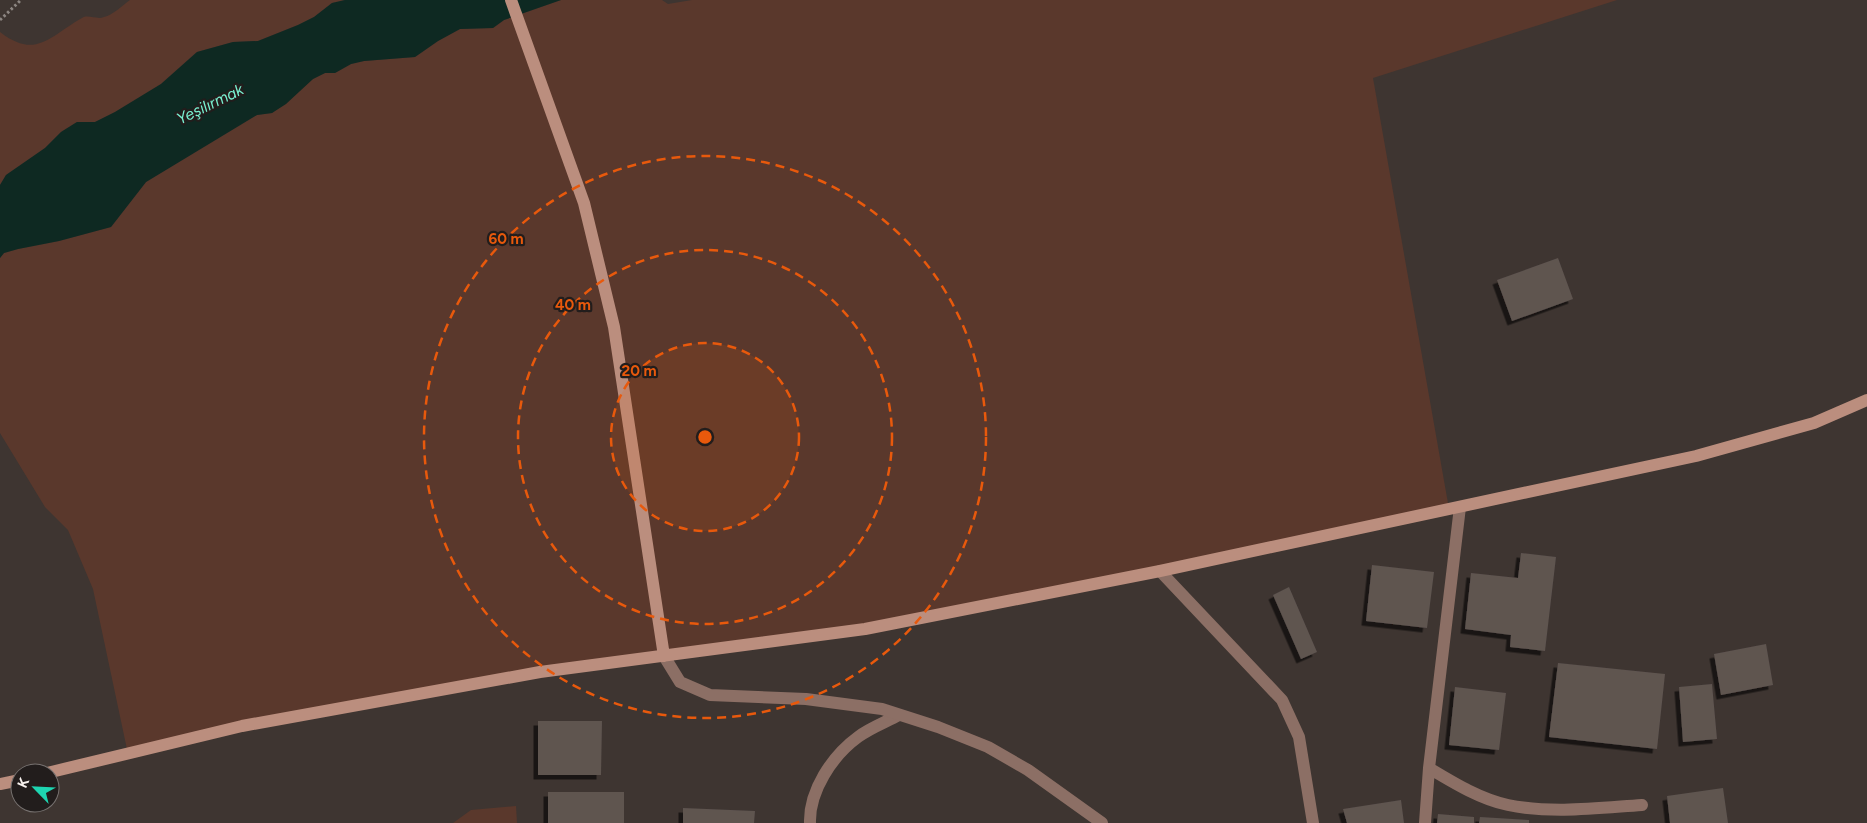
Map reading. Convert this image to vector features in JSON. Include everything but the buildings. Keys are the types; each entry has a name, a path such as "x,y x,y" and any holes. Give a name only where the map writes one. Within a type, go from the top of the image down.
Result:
{"street":[{"path":"512,0 584,203 614,327 664,656 680,682 710,695 806,699 882,709 938,727 988,748 1028,770 1102,823"},
{"path":"60,770 242,726 540,672 865,629 1160,571 1728,448 1814,423 1867,400"},
{"path":"1425,823 1429,768 1460,507"},
{"path":"1160,571 1282,700 1299,737 1313,823"},
{"path":"810,823 816,789 833,762 858,737 900,715"},
{"path":"1429,768 1471,793 1508,805 1550,810 1642,805"}],"path":[{"path":"0,20 21,0"}],"shaded area":[{"path":"130,0 345,0 332,3 314,17 258,41 233,42 197,52 161,84 115,112 95,122 77,122 61,132 45,148 6,175 0,185 0,32 23,44 33,45 51,38 84,17 101,18 107,16"},
{"path":"561,0 662,0 668,4 692,0 1617,0 1373,78 1449,509 865,629 540,672 128,754 93,589 68,530 45,507 0,433 0,258 4,253 18,249 59,241 111,227 146,182 257,115 272,113 313,79 325,73 335,73 351,64 364,61 415,57 460,29 493,28 504,20"},
{"path":"516,806 517,823 453,823 471,810"}],"water":[{"name":"Yeşilırmak","path":"345,0 561,0 504,20 493,28 460,29 415,57 364,61 351,64 335,73 325,73 313,79 286,104 272,113 257,115 146,182 111,227 59,241 18,249 4,253 0,258 0,185 6,175 45,148 61,132 77,122 95,122 115,112 161,84 197,52 233,42 258,41 314,17 332,3"}]}
